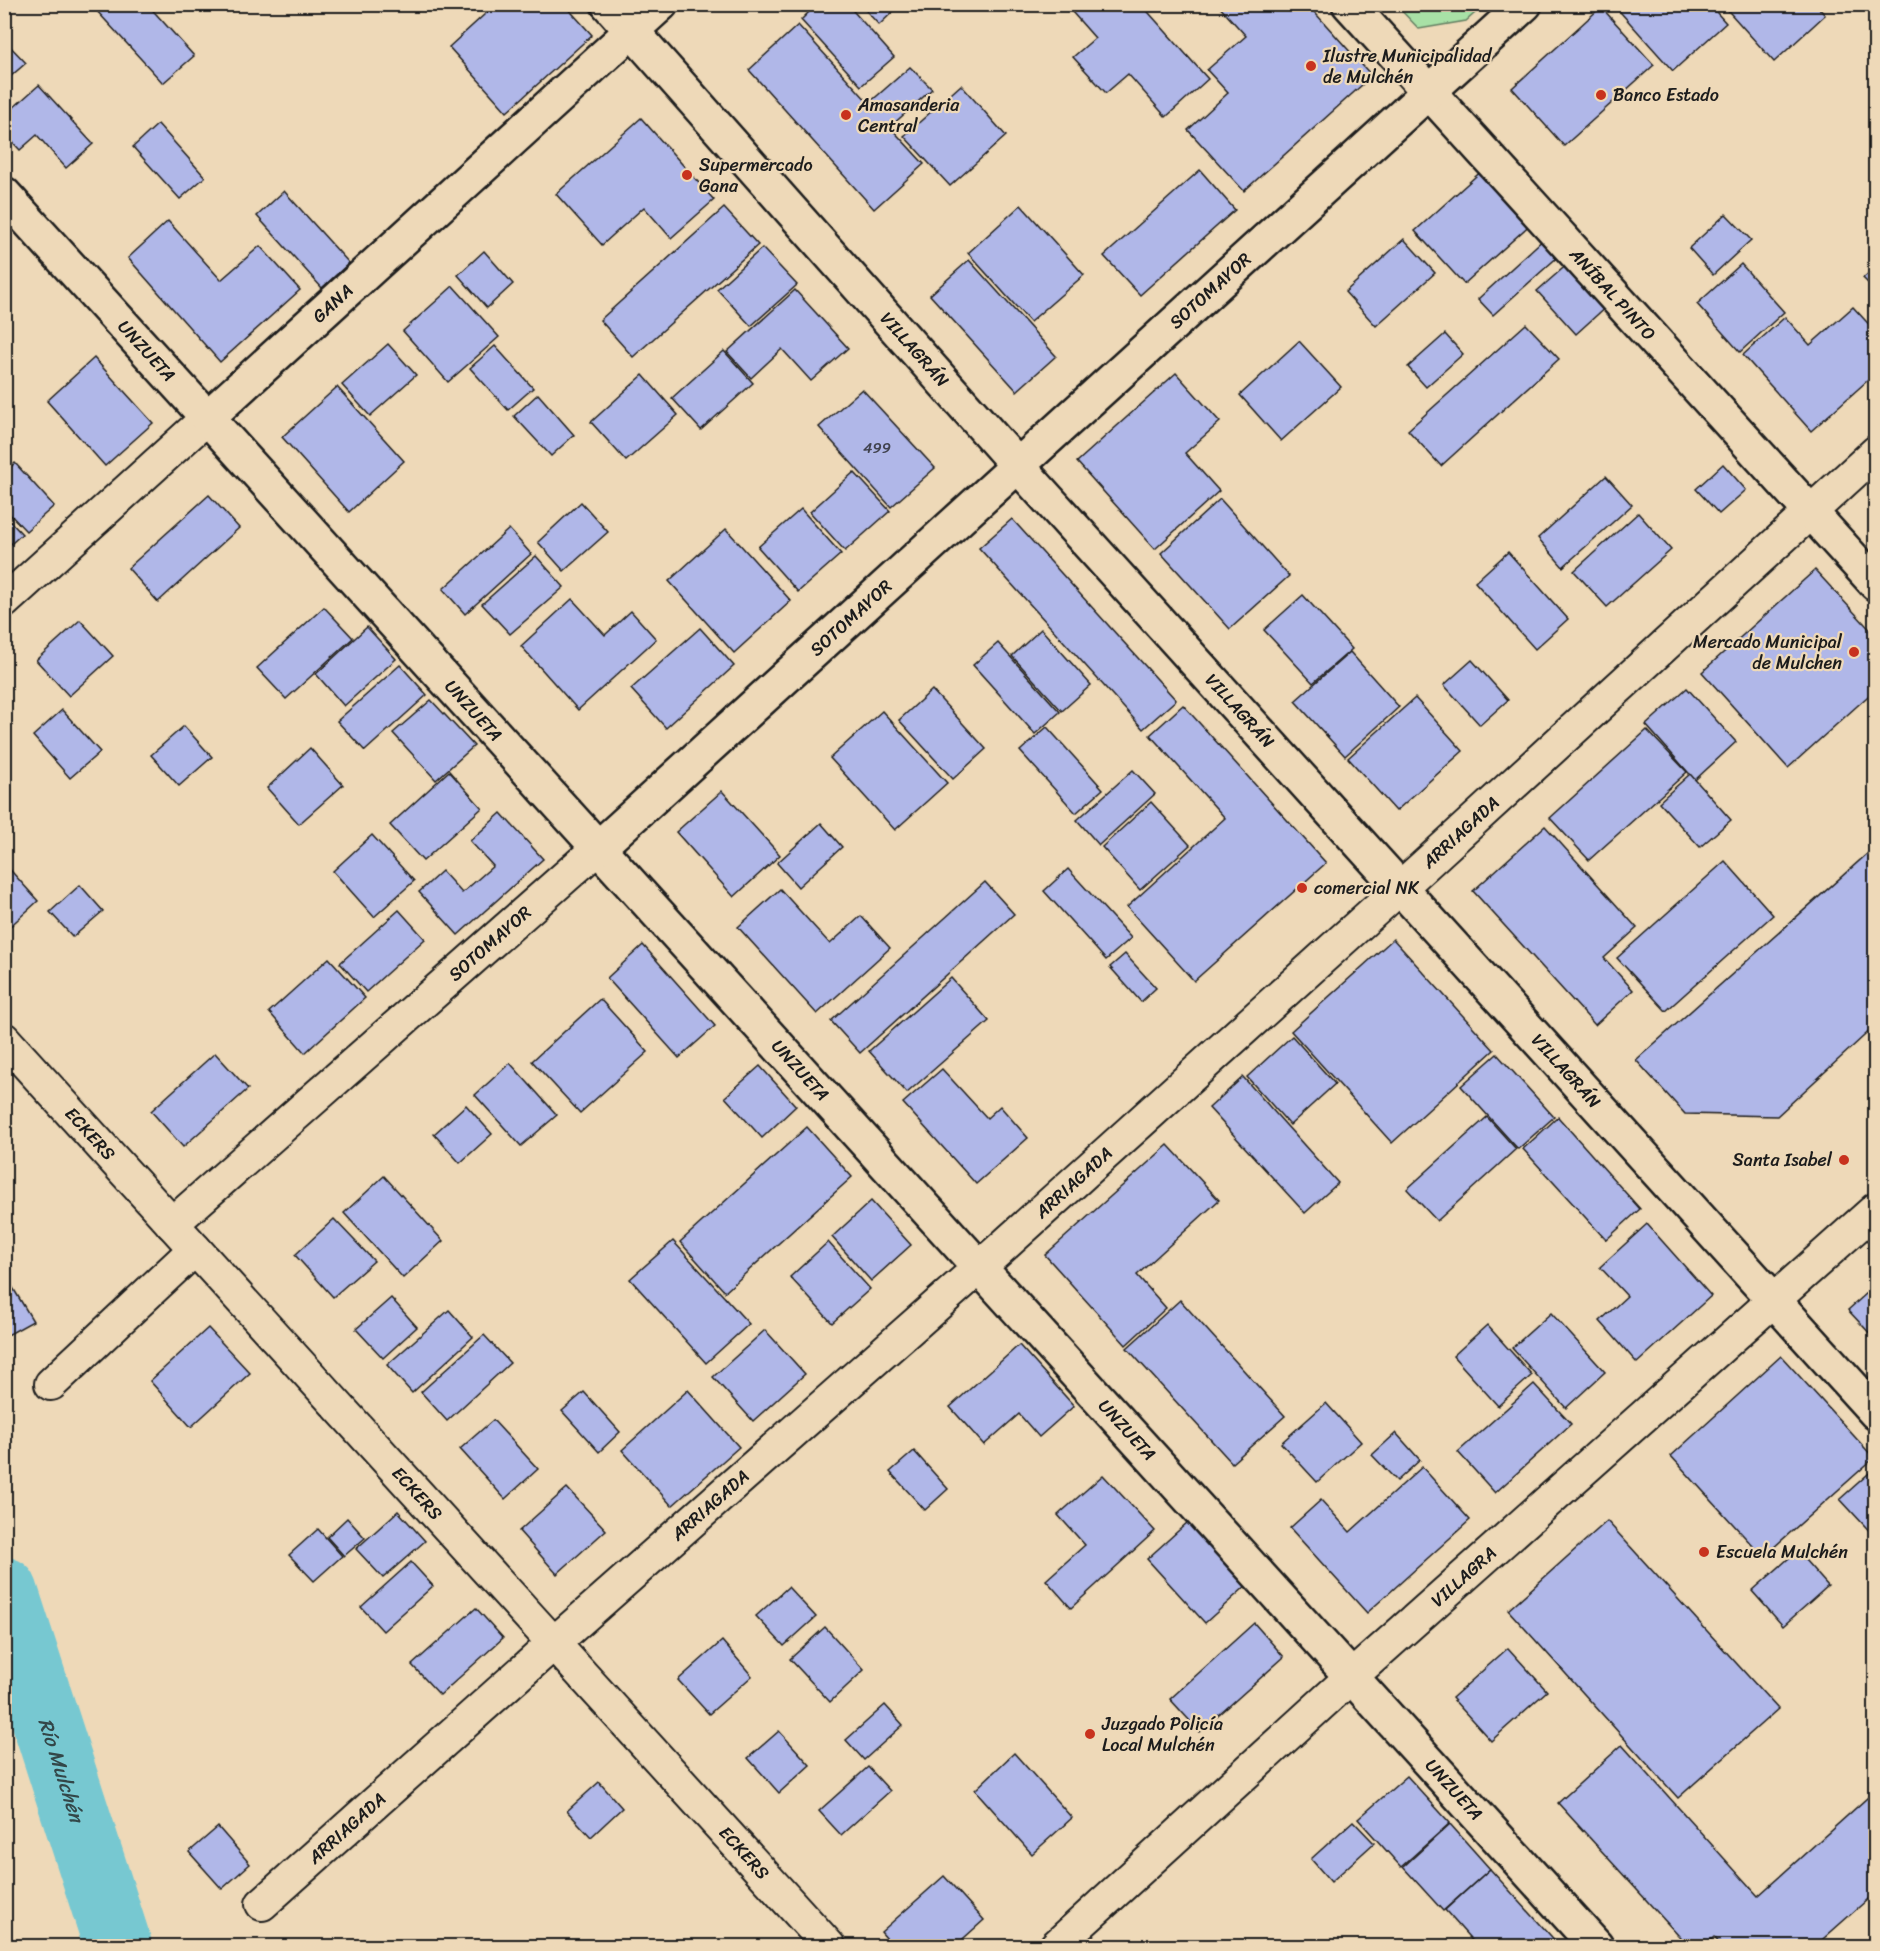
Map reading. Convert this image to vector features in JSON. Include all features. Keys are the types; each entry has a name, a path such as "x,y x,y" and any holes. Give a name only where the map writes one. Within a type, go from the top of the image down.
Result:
{"street":[{"name":"VILLAGRÁN","path":"608,4 1018,466 1875,1413"},
{"name":"GANA","path":"4,602 661,4"},
{"name":"ANÍBAL PINTO","path":"1350,4 1875,584"},
{"name":"SOTOMAYOR","path":"172,1224 598,848 1525,4"},
{"name":"UNZUETA","path":"4,194 1596,1947"},
{"name":"ARRIAGADA","path":"262,1904 979,1268 1401,887 1875,452"},
{"name":"ECKERS","path":"4,1039 829,1947"},
{"name":"VILLAGRA","path":"1056,1947 1351,1677 1875,1209"},
{"path":"51,1384 195,1249"}],"green space":[{"path":"1396,5 1484,5 1466,21 1419,29"}],"building":[{"path":"102,4 147,4 194,56 163,83 96,10"},
{"path":"496,4 564,4 592,35 507,112 449,47"},
{"path":"817,4 847,4 894,57 861,86 801,20"},
{"path":"860,4 901,4 879,25"},
{"path":"1065,4 1141,4 1208,79 1166,117 1128,74 1106,93 1073,57 1095,38"},
{"path":"1217,4 1307,4 1372,76 1244,191 1188,130 1228,93 1207,70 1246,36"},
{"path":"1613,4 1709,4 1726,23 1673,71"},
{"path":"1722,4 1815,4 1825,15 1774,62"},
{"path":"1601,7 1654,65 1564,146 1512,88"},
{"name":"Amasanderia Central","path":"798,25 869,103 910,67 932,89 890,127 924,164 874,209 749,70"},
{"path":"4,40 26,63 4,82"},
{"path":"39,85 93,144 66,168 37,135 20,150 4,133 4,116"},
{"path":"961,85 1006,136 950,186 904,136"},
{"path":"641,118 714,200 671,238 644,207 602,245 556,194"},
{"path":"158,124 205,177 180,199 133,147"},
{"path":"1486,167 1534,221 1464,284 1415,231"},
{"path":"1200,170 1235,210 1140,295 1104,256"},
{"path":"284,191 349,263 322,288 257,216"},
{"path":"1021,205 1084,275 1030,322 968,253"},
{"path":"724,208 758,245 633,357 600,320"},
{"path":"1726,214 1751,240 1713,275 1689,248"},
{"path":"168,221 221,280 260,246 300,290 220,362 128,258"},
{"path":"1547,236 1562,253 1493,315 1478,299"},
{"path":"1404,239 1435,273 1376,326 1345,292"},
{"path":"762,248 797,285 751,326 717,289"},
{"path":"484,251 513,284 487,308 458,275"},
{"path":"969,260 1056,356 1017,391 930,295"},
{"path":"1570,262 1608,305 1576,334 1537,291"},
{"path":"1741,264 1784,312 1740,352 1697,304"},
{"path":"1876,267 1876,291 1863,278"},
{"path":"453,286 499,337 448,382 403,331"},
{"path":"795,290 848,348 811,381 782,349 751,378 727,352"},
{"path":"1853,307 1876,332 1876,373 1811,431 1743,355 1785,317 1810,345"},
{"path":"1526,324 1559,359 1441,466 1408,430"},
{"path":"1445,334 1463,354 1426,387 1408,367"},
{"path":"1299,341 1341,387 1281,441 1240,395"},
{"path":"388,344 416,375 370,416 342,385"},
{"path":"495,346 533,388 508,410 470,368"},
{"path":"724,351 753,383 701,430 672,398"},
{"path":"94,358 153,423 105,466 47,401"},
{"path":"1176,373 1220,422 1185,453 1219,491 1155,549 1077,462"},
{"path":"643,375 678,415 626,461 591,422"},
{"path":"337,387 404,461 349,512 282,437"},
{"path":"862,389 935,468 891,507 819,427"},
{"path":"538,394 574,435 551,456 514,416"},
{"path":"15,463 54,506 26,531 4,508 4,473"},
{"path":"1723,464 1746,490 1719,514 1696,489"},
{"path":"854,472 890,511 845,551 810,512"},
{"path":"1606,476 1632,505 1563,567 1538,538"},
{"path":"209,495 239,528 158,602 128,568"},
{"path":"1220,499 1289,576 1230,629 1161,553"},
{"path":"581,502 608,532 564,571 538,542"},
{"path":"801,509 841,554 798,592 758,547"},
{"path":"1638,513 1671,550 1607,607 1574,571"},
{"path":"4,515 22,534 4,550"},
{"path":"1012,519 1176,700 1143,729 979,548"},
{"path":"509,529 531,554 465,614 443,589"},
{"path":"726,529 791,601 734,653 669,581"},
{"path":"1508,552 1568,619 1535,649 1475,582"},
{"path":"536,556 564,587 510,634 482,604"},
{"path":"1815,570 1876,636 1876,689 1788,768 1702,672"},
{"path":"1303,595 1352,649 1313,683 1264,630"},
{"path":"572,599 605,635 631,611 656,639 578,710 521,646"},
{"path":"324,607 353,638 286,699 257,668"},
{"path":"80,620 113,656 69,696 36,660"},
{"path":"367,627 396,659 344,706 316,674"},
{"path":"700,628 734,666 666,728 631,689"},
{"path":"1041,629 1091,685 1062,711 1012,656"},
{"path":"998,643 1060,712 1035,734 973,665"},
{"path":"1350,652 1399,707 1345,756 1295,701"},
{"path":"1472,660 1508,700 1480,725 1444,685"},
{"path":"400,665 427,695 365,751 337,721"},
{"path":"1687,688 1736,742 1695,780 1646,725"},
{"path":"932,690 986,749 953,779 899,720"},
{"path":"1415,698 1463,751 1396,811 1348,758"},
{"path":"431,700 474,746 436,780 393,733"},
{"path":"1183,705 1326,863 1194,981 1127,907 1225,818 1150,735"},
{"path":"62,710 100,752 70,778 33,736"},
{"path":"882,711 947,783 895,830 830,758"},
{"path":"184,726 212,757 179,786 151,755"},
{"path":"1047,727 1103,789 1076,813 1020,751"},
{"path":"1647,730 1687,772 1589,860 1550,818"},
{"path":"310,748 343,785 299,824 267,788"},
{"path":"1133,770 1155,794 1099,845 1077,820"},
{"path":"449,771 482,808 423,861 390,825"},
{"path":"1690,774 1731,820 1700,847 1659,802"},
{"path":"722,791 780,855 734,897 676,832"},
{"path":"1151,802 1190,845 1140,890 1102,847"},
{"path":"501,813 543,859 458,935 419,892 442,871 462,893 493,866 470,841"},
{"path":"821,823 842,847 798,887 777,863"},
{"path":"1545,826 1637,928 1604,958 1633,990 1595,1025 1473,891"},
{"path":"372,835 414,881 374,917 333,871"},
{"path":"1876,846 1876,1025 1777,1116 1685,1114 1636,1060"},
{"path":"1725,861 1773,915 1666,1011 1617,958"},
{"path":"4,863 38,901 5,931 4,930"},
{"path":"1068,869 1131,938 1106,960 1044,891"},
{"path":"985,882 1014,914 860,1053 831,1021"},
{"path":"80,885 103,911 73,937 50,912"},
{"path":"780,889 830,944 861,916 890,948 817,1014 738,927"},
{"path":"399,910 425,939 366,992 340,963"},
{"path":"1393,939 1494,1050 1392,1143 1291,1031"},
{"path":"643,945 715,1026 679,1058 607,978"},
{"path":"1125,954 1156,988 1141,1002 1110,967"},
{"path":"329,958 365,998 305,1053 269,1012"},
{"path":"951,978 989,1021 907,1093 869,1051"},
{"path":"600,999 648,1052 580,1113 532,1061"},
{"path":"1292,1036 1335,1084 1290,1125 1247,1077"},
{"path":"215,1053 248,1089 183,1147 151,1111"},
{"path":"1497,1054 1554,1117 1518,1149 1461,1086"},
{"path":"510,1063 557,1115 521,1146 475,1095"},
{"path":"760,1066 796,1106 762,1138 725,1097"},
{"path":"942,1069 987,1118 1000,1106 1028,1138 976,1184 903,1103"},
{"path":"1243,1077 1338,1183 1305,1213 1209,1108"},
{"path":"466,1105 492,1134 460,1163 434,1134"},
{"path":"1487,1117 1516,1149 1437,1221 1407,1189"},
{"path":"1558,1117 1640,1209 1606,1240 1523,1149"},
{"path":"807,1127 852,1177 725,1292 680,1242"},
{"path":"1168,1145 1219,1200 1137,1275 1166,1308 1126,1345 1045,1255"},
{"path":"384,1176 443,1241 403,1278 344,1213"},
{"path":"871,1201 911,1245 871,1281 832,1237"},
{"path":"334,1219 374,1261 333,1297 295,1255"},
{"path":"1647,1224 1711,1296 1637,1363 1600,1321 1627,1296 1600,1267"},
{"path":"673,1241 749,1324 706,1363 630,1279"},
{"path":"828,1242 870,1289 832,1323 790,1277"},
{"path":"4,1273 33,1321 4,1337"},
{"path":"1876,1285 1876,1340 1848,1310"},
{"path":"391,1298 417,1327 383,1358 356,1329"},
{"path":"1180,1300 1285,1416 1232,1463 1127,1348"},
{"path":"449,1310 473,1337 412,1393 387,1365"},
{"path":"1551,1313 1605,1372 1566,1408 1512,1348"},
{"path":"1487,1325 1532,1375 1498,1406 1453,1356"},
{"path":"208,1328 250,1373 191,1427 150,1381"},
{"path":"765,1330 805,1374 753,1421 713,1377"},
{"path":"484,1335 510,1363 447,1421 421,1392"},
{"path":"1019,1345 1074,1406 1039,1437 1019,1414 984,1445 950,1407"},
{"path":"1781,1356 1874,1458 1763,1557 1671,1456"},
{"path":"1534,1384 1571,1424 1495,1493 1458,1452"},
{"path":"688,1390 739,1447 672,1506 622,1450"},
{"path":"584,1392 620,1432 599,1452 562,1411"},
{"path":"1326,1403 1361,1442 1317,1482 1281,1443"},
{"path":"493,1420 538,1469 505,1499 460,1449"},
{"path":"1396,1433 1420,1460 1397,1481 1372,1455"},
{"path":"914,1451 948,1489 925,1510 890,1472"},
{"path":"1422,1467 1470,1520 1367,1613 1290,1528 1321,1500 1350,1532"},
{"path":"1876,1467 1876,1538 1840,1499"},
{"path":"1103,1475 1155,1531 1071,1608 1046,1580 1085,1545 1058,1515"},
{"path":"567,1488 606,1530 557,1574 519,1531"},
{"path":"398,1511 425,1541 383,1578 356,1549"},
{"path":"347,1518 365,1538 344,1556 327,1537"},
{"path":"1607,1521 1778,1709 1678,1798 1508,1610"},
{"path":"1188,1522 1246,1586 1205,1623 1147,1559"},
{"path":"318,1529 342,1556 314,1581 289,1555"},
{"path":"1797,1551 1828,1586 1783,1626 1752,1591"},
{"path":"411,1562 433,1586 383,1631 361,1607"},
{"path":"788,1587 816,1617 784,1646 756,1616"},
{"path":"476,1608 503,1638 440,1695 412,1665"},
{"path":"1254,1623 1284,1657 1200,1732 1170,1699"},
{"path":"825,1627 864,1670 830,1702 790,1659"},
{"path":"722,1641 752,1676 709,1714 678,1680"},
{"path":"1508,1648 1547,1691 1491,1741 1452,1698"},
{"path":"885,1705 903,1725 864,1760 846,1740"},
{"path":"779,1731 810,1765 779,1793 748,1758"},
{"path":"1622,1745 1758,1896 1876,1790 1876,1892 1815,1946 1722,1946 1714,1937 1704,1946 1688,1946 1558,1803"},
{"path":"1014,1753 1072,1818 1032,1854 975,1790"},
{"path":"868,1767 890,1791 841,1835 819,1811"},
{"path":"1407,1776 1450,1823 1401,1867 1358,1819"},
{"path":"599,1782 622,1808 591,1837 567,1811"},
{"path":"1353,1821 1374,1843 1331,1882 1311,1859"},
{"path":"1450,1824 1490,1869 1443,1911 1403,1867"},
{"path":"218,1827 250,1864 222,1889 189,1852"},
{"path":"1490,1869 1560,1946 1477,1946 1445,1910"},
{"path":"944,1876 984,1920 955,1946 893,1946 881,1932"}],"waterway":[{"name":"Río Mulchén","path":"4,1591 118,1946"}],"place":[{"name":"Ilustre Municipalidad de Mulchén","path":"1311,66"},
{"name":"Banco Estado","path":"1601,95"},
{"name":"Amasanderia Central","path":"846,115"},
{"name":"Supermercado Gana","path":"687,175"},
{"name":"Mercado Municipal de Mulchen","path":"1854,652"},
{"name":"comercial NK","path":"1302,888"},
{"name":"Santa Isabel","path":"1844,1160"},
{"name":"Escuela Mulchén","path":"1704,1552"},
{"name":"Juzgado Policía Local Mulchén","path":"1090,1734"}]}
